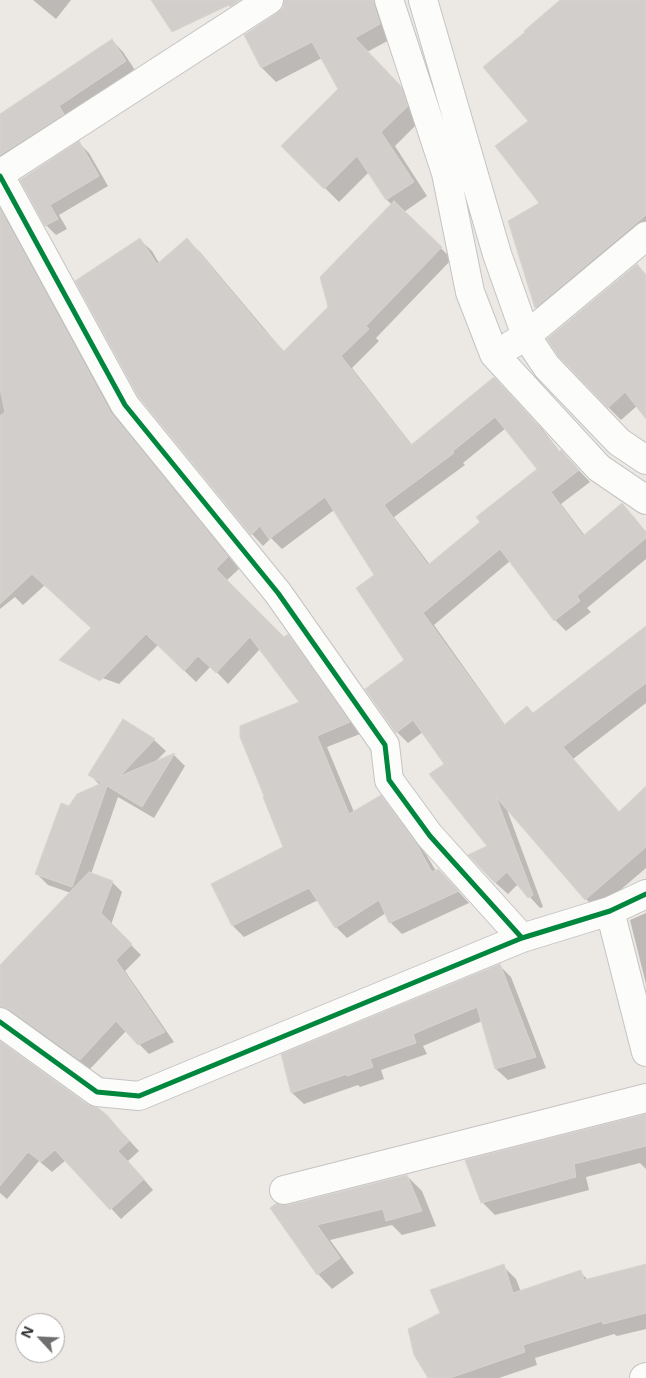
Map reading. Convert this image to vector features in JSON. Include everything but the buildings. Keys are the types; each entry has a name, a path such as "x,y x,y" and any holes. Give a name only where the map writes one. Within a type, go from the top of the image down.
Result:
{"street":[{"path":"268,0 0,175 125,405 278,592 385,744 389,780 430,836 522,938"},
{"path":"389,0 446,173 470,292 494,354 600,468 646,500"},
{"path":"423,0 498,254 526,336 547,367 612,435 646,460"},
{"path":"446,173 469,157"},
{"path":"494,354 526,336 646,236"},
{"path":"0,1022 97,1092 139,1096 522,938 610,911 646,894"},
{"path":"610,911 646,1052"},
{"path":"284,1190 646,1098"}],"cycle path":[{"path":"0,176 125,405 278,593 385,745 389,780 430,836 522,938"},
{"path":"0,1022 97,1092 139,1096 522,938 610,911 646,894"}]}
